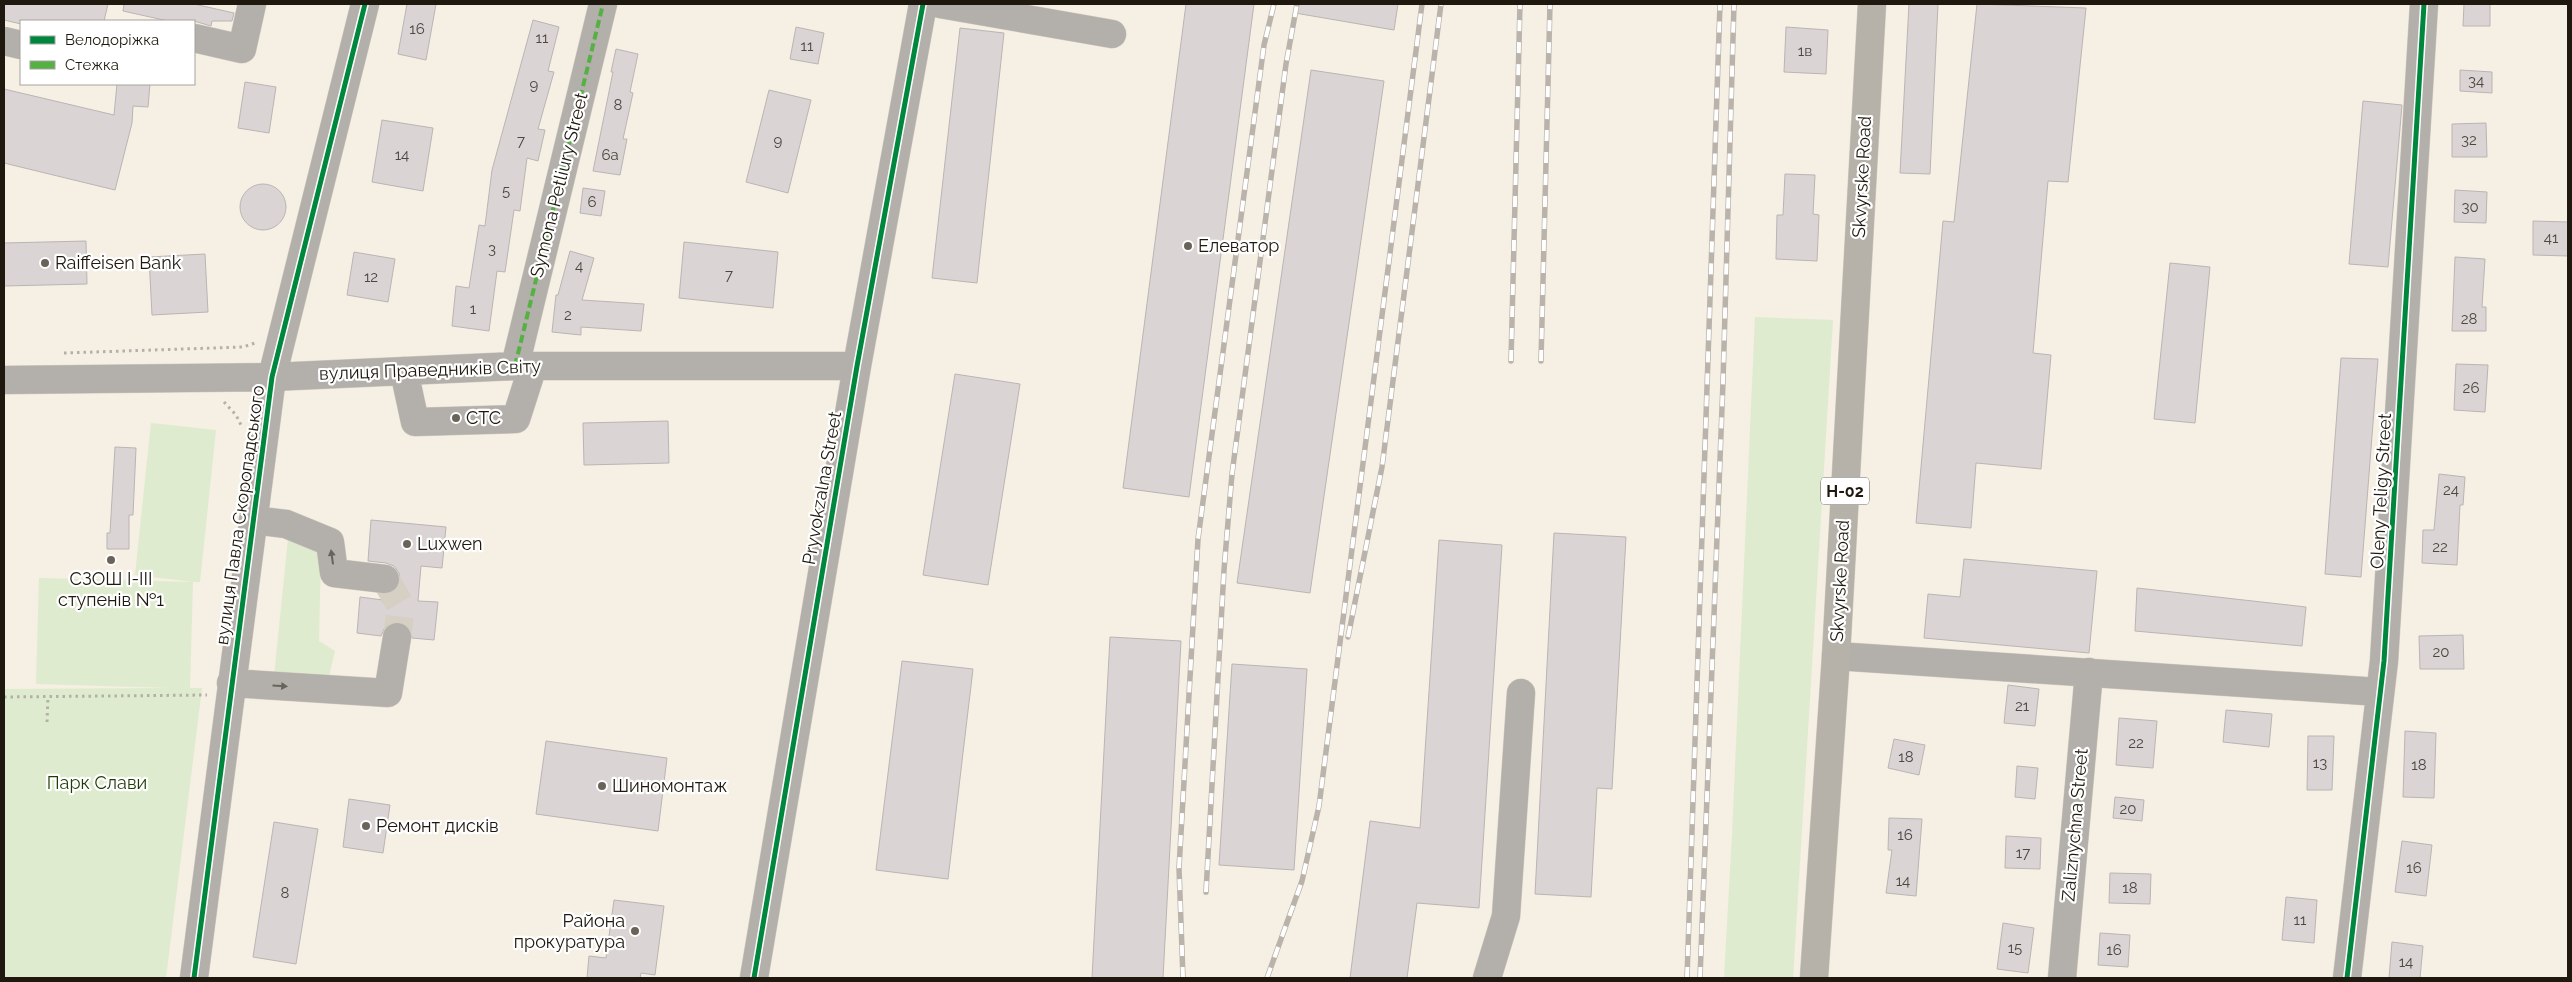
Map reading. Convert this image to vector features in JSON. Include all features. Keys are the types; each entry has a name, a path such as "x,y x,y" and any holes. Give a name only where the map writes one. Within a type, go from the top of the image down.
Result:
{"main road":[{"name":"Skvyrske Road","path":"1814,978 1836,656 1872,4"}],"street":[{"path":"195,38 242,49 252,4"},
{"name":"вулиця Павла Скоропадського","path":"194,978 220,684 253,520 272,377 365,4"},
{"name":"Symona Petliury Street","path":"404,371 415,422 516,419 524,366 603,4"},
{"name":"Pryvokzalna Street","path":"754,978 857,366 923,4"},
{"path":"940,4 1112,34"},
{"name":"Oleny Teligy Street","path":"2347,978 2384,660 2424,4"},
{"path":"4,41 20,45"},
{"name":"вулиця Праведників Світу","path":"4,380 272,377 524,366 857,366"},
{"path":"253,520 286,524 330,542 334,573 385,579"},
{"path":"220,684 388,693 397,637"},
{"path":"1836,656 2379,692"},
{"name":"Zaliznychna Street","path":"2062,978 2089,672"},
{"path":"1487,978 1506,916 1521,693"}],"path":[{"path":"54,353 243,347 261,339"},
{"path":"217,399 236,416 243,430"},
{"path":"4,697 207,695 220,684"},
{"path":"206,705 207,695"},
{"path":"48,697 48,722"}],"green space":[{"path":"1755,317 1833,320 1793,978 1724,978"},
{"path":"151,423 216,430 200,582 135,575"},
{"path":"288,539 321,553 319,641 335,651 328,680 274,676"},
{"name":"Парк Слави","path":"39,578 193,582 190,688 202,688 166,978 4,978 4,689 170,688 36,684"}],"building":[{"path":"4,4 108,4 104,20 20,20 20,24 4,20"},
{"path":"124,4 194,4 234,13 232,21 212,21 211,26 195,20 164,20 123,11"},
{"path":"407,4 436,4 426,60 398,54"},
{"name":"Елеватор","path":"1186,4 1254,4 1189,497 1123,488"},
{"path":"1295,4 1398,4 1394,30 1295,13"},
{"path":"1909,4 1938,4 1930,174 1900,173"},
{"path":"1977,4 2086,8 2068,182 2048,181 2033,353 2051,355 2041,469 1976,463 1971,528 1916,523 1943,221 1954,222"},
{"path":"2464,4 2490,4 2490,26 2463,26"},
{"path":"533,20 559,27 548,71 554,72 538,129 545,130 538,161 527,158 520,211 514,210 505,272 497,271 489,331 452,326 456,286 469,288 479,225 485,226 492,170"},
{"path":"796,27 824,33 818,64 790,59"},
{"path":"1786,27 1828,30 1826,74 1784,72"},
{"path":"960,28 1004,33 977,283 932,278"},
{"path":"616,49 638,54 630,92 633,93 623,139 627,139 620,175 593,171"},
{"path":"1311,70 1384,81 1310,593 1237,583"},
{"path":"2460,70 2492,72 2492,93 2460,91"},
{"path":"245,82 276,87 269,133 238,128"},
{"path":"117,85 150,85 148,107 133,106 132,123 115,190 4,163 4,89 114,115"},
{"path":"769,90 811,100 788,193 746,182"},
{"path":"2363,101 2402,105 2388,267 2349,264"},
{"path":"382,120 433,128 423,191 372,182"},
{"path":"2486,123 2487,157 2452,157 2452,124"},
{"path":"1785,174 1815,175 1813,214 1819,215 1817,261 1776,259 1777,215 1783,215"},
{"path":"258,184 268,184 280,190 285,198 285,216 280,224 272,229 258,230 250,227 243,220 240,212 240,202 243,194 250,187"},
{"path":"583,188 605,191 601,216 580,213"},
{"path":"2455,190 2487,192 2486,223 2454,222"},
{"path":"2533,221 2568,222 2568,256 2533,255"},
{"name":"Raiffeisen Bank","path":"86,241 87,284 4,286 4,243"},
{"path":"684,242 778,252 773,308 679,298"},
{"path":"570,251 594,258 582,300 644,304 641,331 581,327 581,335 552,332 556,295 558,295"},
{"path":"354,252 395,259 388,302 347,295"},
{"path":"205,254 208,312 152,315 149,257"},
{"path":"2455,257 2485,259 2482,307 2486,307 2486,331 2452,331"},
{"path":"2170,263 2210,267 2195,423 2154,419"},
{"path":"2341,358 2378,359 2361,577 2325,574"},
{"path":"2456,364 2488,365 2485,412 2454,410"},
{"path":"955,374 1020,384 988,585 923,575"},
{"path":"668,421 669,463 584,465 583,423"},
{"path":"115,447 136,448 133,515 129,515 129,549 107,549 107,533 110,533"},
{"path":"2439,474 2465,477 2463,505 2460,505 2457,565 2422,563 2423,530 2434,530"},
{"path":"371,520 446,527 442,568 421,566 418,601 438,602 434,640 412,638 407,625 399,622 392,622 385,627 381,636 357,633 360,597 383,600 383,595 392,593 397,589 400,581 399,573 394,566 368,561"},
{"path":"1554,533 1626,537 1612,789 1597,788 1591,897 1535,894"},
{"path":"1439,540 1502,545 1479,908 1417,903 1407,978 1350,978 1370,821 1420,828"},
{"path":"1964,559 2097,571 2089,653 1924,638 1928,594 1960,597"},
{"path":"2137,588 2306,607 2302,646 2135,631"},
{"path":"2463,635 2464,669 2420,669 2419,636"},
{"path":"1110,637 1181,641 1163,978 1092,978"},
{"path":"902,661 973,669 948,879 876,870"},
{"path":"1232,664 1307,669 1294,870 1219,865"},
{"path":"2008,685 2039,689 2035,726 2004,723"},
{"path":"2226,710 2272,714 2269,747 2223,742"},
{"path":"2119,718 2157,721 2153,768 2116,765"},
{"path":"2405,731 2436,733 2434,798 2403,797"},
{"path":"2308,736 2334,736 2332,790 2307,790"},
{"path":"1894,739 1925,745 1919,775 1888,768"},
{"name":"Шиномонтаж","path":"546,741 667,758 658,831 536,814"},
{"path":"2017,766 2038,768 2035,799 2015,797"},
{"path":"2115,797 2144,800 2142,821 2113,818"},
{"name":"Ремонт дисків","path":"349,799 390,805 383,853 343,847"},
{"path":"1889,818 1922,819 1916,896 1886,893 1892,850 1888,850"},
{"path":"274,822 318,829 296,964 253,957"},
{"path":"2006,836 2041,838 2040,869 2005,868"},
{"path":"2402,841 2432,845 2426,896 2395,892"},
{"path":"2110,873 2151,874 2150,904 2109,903"},
{"path":"2286,897 2317,900 2314,943 2282,940"},
{"name":"Района прокуратура","path":"614,900 664,906 655,975 641,973 640,978 587,978 589,956 606,958"},
{"path":"2003,923 2034,928 2028,973 1997,969"},
{"path":"2100,933 2130,935 2128,967 2098,965"},
{"path":"2392,942 2423,946 2420,978 2389,978"}],"tunnel":[{"path":"385,579 401,606 397,637"}],"railway":[{"path":"1183,978 1179,868 1198,539 1264,45 1274,4"},
{"path":"1206,892 1224,570 1232,474 1286,64 1297,4"},
{"path":"1267,978 1302,881 1319,806 1422,4"},
{"path":"1348,637 1382,467 1441,4"},
{"path":"1511,361 1520,4"},
{"path":"1541,361 1550,4"},
{"path":"1687,978 1720,4"},
{"path":"1700,978 1723,382 1734,4"}],"marked path":[{"path":"515,366 603,4"}],"cycle path":[{"path":"194,978 272,377 365,4"},
{"path":"754,978 857,366 923,4"},
{"path":"2347,978 2384,661 2424,4"}],"place":[{"name":"Елеватор","path":"1188,246"},
{"name":"Raiffeisen Bank","path":"45,263"},
{"name":"СТС","path":"456,418"},
{"name":"Luxwen","path":"407,544"},
{"name":"СЗОШ І-ІІІ ступенів №1","path":"111,560"},
{"name":"Шиномонтаж","path":"602,786"},
{"name":"Ремонт дисків","path":"366,826"},
{"name":"Района прокуратура","path":"635,931"}]}
